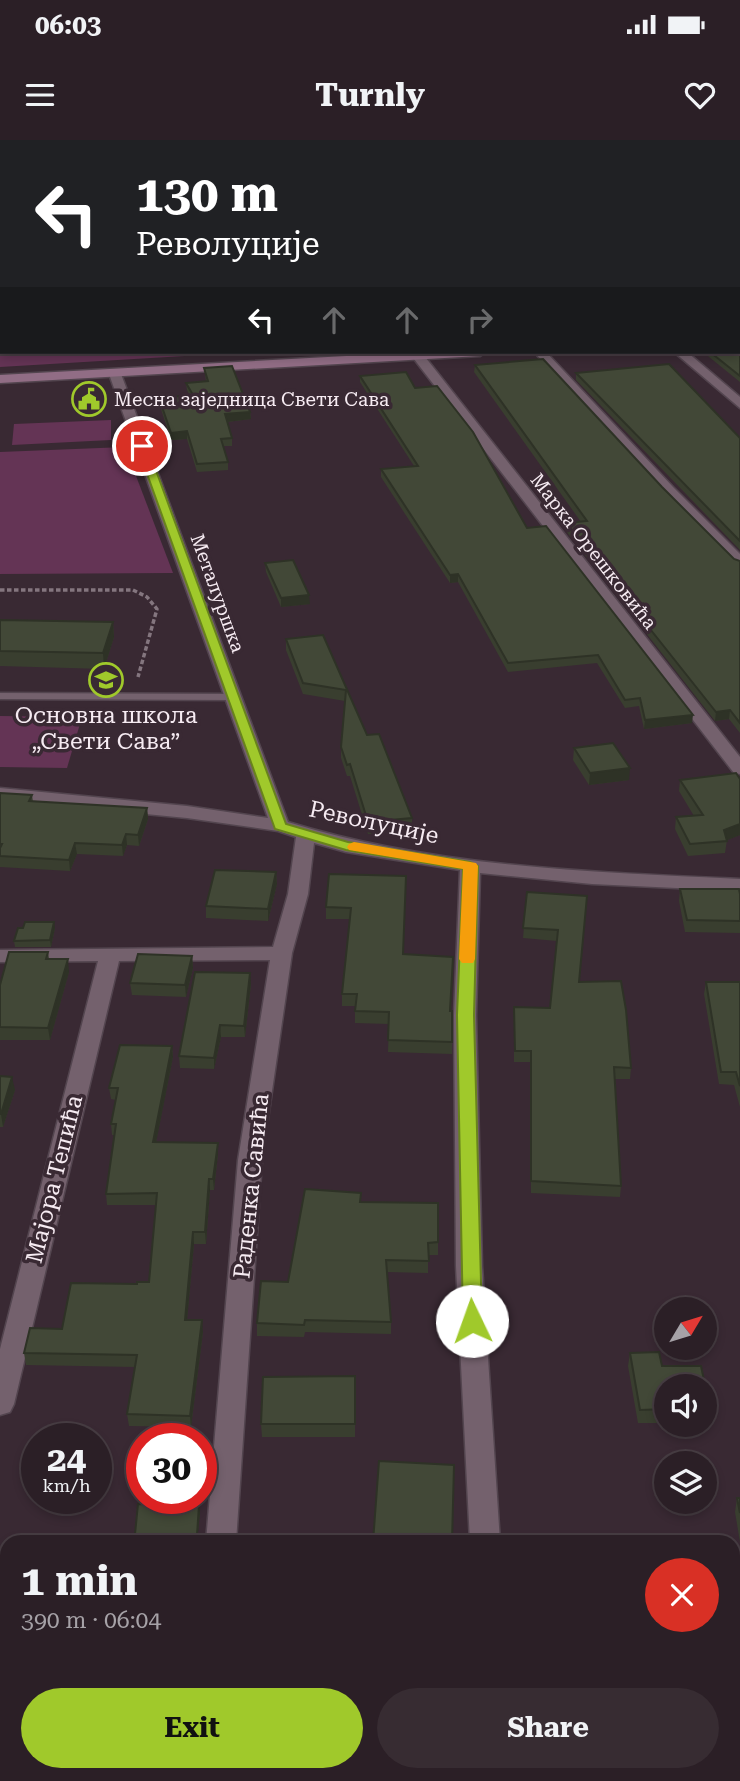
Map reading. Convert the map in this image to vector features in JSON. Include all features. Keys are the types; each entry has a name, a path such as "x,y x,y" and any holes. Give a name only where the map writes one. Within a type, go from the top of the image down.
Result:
{"main road":[{"path":"0,379 449,354"}],"street":[{"path":"542,354 668,490 740,562"},
{"path":"682,354 740,404"},
{"name":"Марка Орешковића","path":"418,356 740,769"},
{"name":"Металуршка","path":"115,374 280,826"},
{"name":"Револуције","path":"0,793 187,812 280,826 346,846 470,866 592,878 740,885"},
{"name":"Раденка Савића","path":"222,1535 250,1160 282,953 298,894 306,834"},
{"path":"470,866 466,1015 469,1252 485,1535"},
{"path":"0,956 282,953"},
{"name":"Мајора Тепића","path":"0,1404 110,956"}],"lane":[{"path":"0,696 234,697"}],"path":[{"path":"0,590 133,590 152,600 157,609 132,698"}],"shaded area":[{"path":"0,354 218,354 0,367"},
{"path":"111,420 111,440 12,445 14,424"},
{"path":"125,447 173,573 0,574 0,452"},
{"path":"0,716 82,717 67,768 0,767"}],"building":[{"path":"712,354 740,354 740,376"},
{"path":"543,359 662,487 734,559 740,561 740,723 730,710 716,712 566,523 587,521 475,365"},
{"path":"669,364 740,438 740,541 576,373"},
{"path":"232,366 250,412 225,414 232,438 221,439 228,462 197,464 187,431 171,433 159,398 193,395 186,383 208,381 204,368"},
{"path":"406,372 415,388 437,386 473,432 527,528 546,526 693,715 645,720 640,698 625,700 598,655 508,663 458,574 450,575 381,469 418,466 360,376"},
{"path":"293,560 309,595 281,598 265,563"},
{"path":"0,620 113,622 103,653 0,651"},
{"path":"323,635 367,735 379,734 412,818 368,822 350,764 347,765 341,747 346,690 303,683 286,639"},
{"path":"613,743 630,768 590,773 574,748"},
{"path":"736,773 740,779 740,824 724,830 727,841 690,844 676,817 703,815 680,780"},
{"path":"0,793 32,795 29,801 147,808 138,835 126,834 122,845 75,843 69,860 0,856"},
{"path":"215,870 276,872 268,909 206,906"},
{"path":"329,874 406,876 403,954 453,957 450,1011 452,1042 388,1040 389,1012 355,1011 357,994 342,994 351,908 326,907"},
{"path":"680,889 739,889 740,921 687,920"},
{"path":"527,892 587,896 579,982 621,981 631,1068 614,1067 621,1186 531,1181 531,1051 515,1051 514,1007 550,1008 558,930 523,928"},
{"path":"25,922 54,922 50,940 14,941 18,928 23,928"},
{"path":"9,952 48,952 46,959 68,959 48,1028 0,1027 0,985"},
{"path":"138,954 192,956 185,985 130,983"},
{"path":"195,972 250,973 244,1026 220,1025 214,1058 179,1056"},
{"path":"706,982 740,982 740,1086 736,1072 721,1072"},
{"path":"120,1045 172,1046 153,1142 218,1143 213,1179 209,1179 205,1232 193,1232 185,1320 202,1320 190,1416 127,1414 137,1355 24,1353 30,1328 62,1329 71,1283 149,1282 157,1193 106,1194 116,1124 111,1124 118,1088 109,1088"},
{"path":"0,1076 12,1077 1,1114 0,1114"},
{"path":"305,1189 361,1193 360,1202 438,1203 438,1242 428,1243 429,1261 386,1260 391,1322 305,1320 304,1325 257,1323 261,1281 288,1282"},
{"path":"654,1352 654,1360 661,1360 662,1366 701,1366 703,1374 654,1374 654,1409 640,1410 630,1353"},
{"path":"355,1376 355,1424 261,1424 263,1377"},
{"path":"379,1461 454,1465 452,1535 374,1535"},
{"path":"137,1514 198,1514 197,1535 135,1534"}],"slow traffic":[{"path":"354,847 470,866 467,959"}],"place":[{"name":"Месна заједница Свети Сава","path":"89,399"},
{"name":"Основна школа „Свети Сава”","path":"106,680"}],"route":[{"path":"142,446 280,826 346,846 470,866 466,1015 472,1321"}]}
